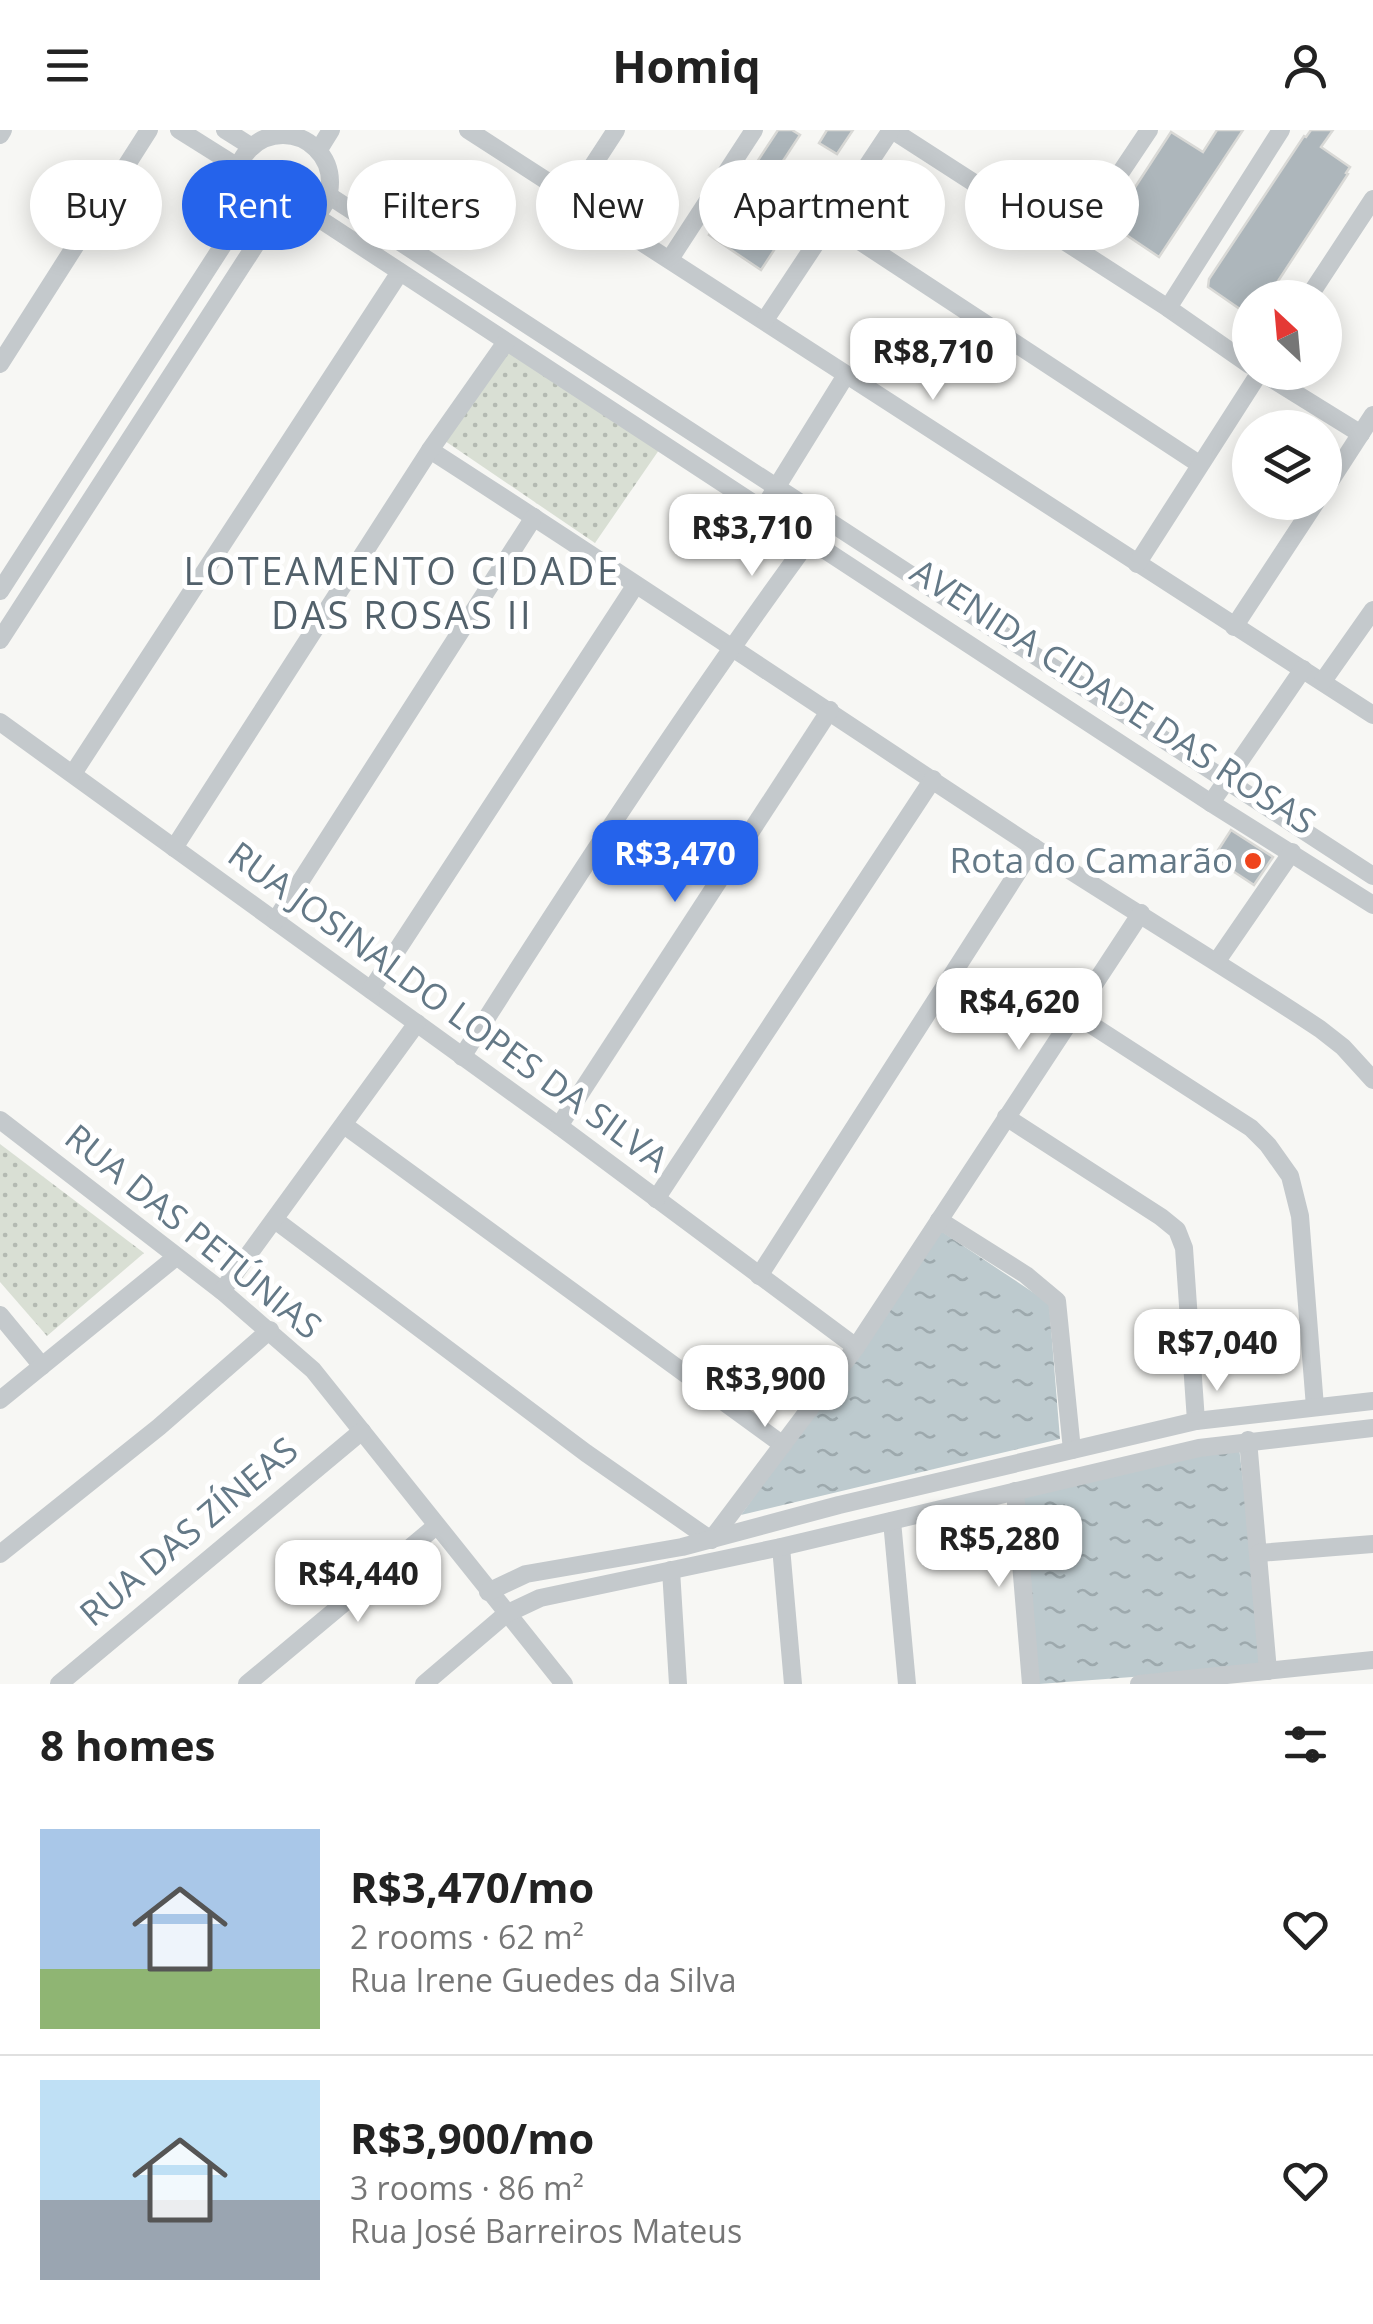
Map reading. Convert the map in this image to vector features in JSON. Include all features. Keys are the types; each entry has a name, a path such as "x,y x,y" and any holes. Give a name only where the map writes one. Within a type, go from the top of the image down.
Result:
{"street":[{"path":"0,364 148,130"},
{"path":"179,130 227,160"},
{"path":"225,130 252,148"},
{"path":"318,151 331,130"},
{"path":"468,130 536,173"},
{"path":"596,160 616,130"},
{"path":"670,259 754,130"},
{"path":"871,160 892,130 965,177"},
{"path":"1129,160 1149,130"},
{"path":"1168,308 1281,130"},
{"path":"243,160 252,148 273,136 299,134 318,151 328,172 328,195"},
{"name":"AVENIDA CIDADE DAS ROSAS","path":"328,195 1373,876"},
{"path":"1320,280 1373,199"},
{"name":"AVENIDA CIDADE DAS ROSAS","path":"327,224 1373,905"},
{"path":"0,591 220,250"},
{"path":"0,640 252,250"},
{"path":"656,250 1373,715"},
{"path":"765,320 810,250"},
{"path":"873,250 1199,464"},
{"path":"1080,250 1232,352"},
{"path":"74,772 400,272"},
{"path":"174,848 430,450 506,342"},
{"path":"762,508 846,374"},
{"path":"1137,564 1248,390"},
{"path":"1289,390 1361,434"},
{"path":"1342,463 1373,415"},
{"path":"430,450 1034,847 1218,961 1331,1038 1373,1080"},
{"path":"276,921 534,517"},
{"path":"1234,627 1304,520"},
{"path":"462,1056 732,646 810,539"},
{"path":"371,990 634,586"},
{"path":"1323,681 1373,610"},
{"path":"1211,803 1303,668"},
{"path":"558,1126 830,710"},
{"name":"RUA JOSINALDO LOPES DA SILVA","path":"0,722 74,772 856,1347"},
{"path":"656,1198 933,779"},
{"path":"758,1276 1034,847"},
{"path":"1218,961 1292,852"},
{"path":"714,1561 711,1540 856,1347 1141,913"},
{"path":"1073,1013 1251,1128 1282,1163 1294,1188 1300,1216 1315,1407"},
{"path":"222,1291 416,1023"},
{"path":"1006,1117 1177,1230 1184,1248 1196,1421"},
{"name":"RUA DAS PETÚNIAS","path":"0,1120 222,1291 313,1370 564,1684"},
{"path":"344,1125 783,1445"},
{"path":"274,1220 586,1453 711,1540"},
{"path":"939,1220 1058,1300 1072,1450"},
{"path":"0,1400 176,1256"},
{"path":"0,1314 42,1366"},
{"path":"0,1554 159,1426 270,1330"},
{"path":"488,1592 526,1574 711,1540 839,1504 1196,1421 1373,1401"},
{"path":"424,1684 506,1614 540,1598 781,1547 1199,1448 1373,1428"},
{"name":"RUA DAS ZÍNEAS","path":"59,1684 362,1431"},
{"path":"1248,1440 1268,1671"},
{"path":"1015,1492 1030,1684"},
{"path":"892,1520 907,1684"},
{"path":"247,1684 436,1526"},
{"path":"1259,1552 1373,1544"},
{"path":"781,1547 793,1684"},
{"path":"671,1570 678,1684"},
{"path":"1139,1684 1373,1660"}],"shaded area":[{"path":"509,351 659,450 595,543 445,441"},
{"path":"0,1144 144,1253 47,1336 0,1282"}],"water":[{"path":"941,1231 1049,1303 1060,1439 741,1515"},
{"path":"1239,1447 1265,1667 1039,1684 1022,1498"}],"building":[{"path":"778,130 792,130 800,135 784,160 758,160"},
{"path":"827,130 853,130 837,154 819,143"},
{"path":"1217,130 1243,130 1159,257 1139,244 1139,181 1171,132 1203,152"},
{"path":"1311,130 1333,130 1321,147 1350,167 1348,174 1279,280 1232,280 1232,304 1208,287 1209,279"},
{"path":"731,250 774,250 761,270"},
{"path":"1231,830 1273,857 1254,885 1213,858"}],"place":[{"name":"Rota do Camarão","path":"1253,861"}],"district":[{"name":"LOTEAMENTO CIDADE DAS ROSAS II","path":"402,594"}]}
